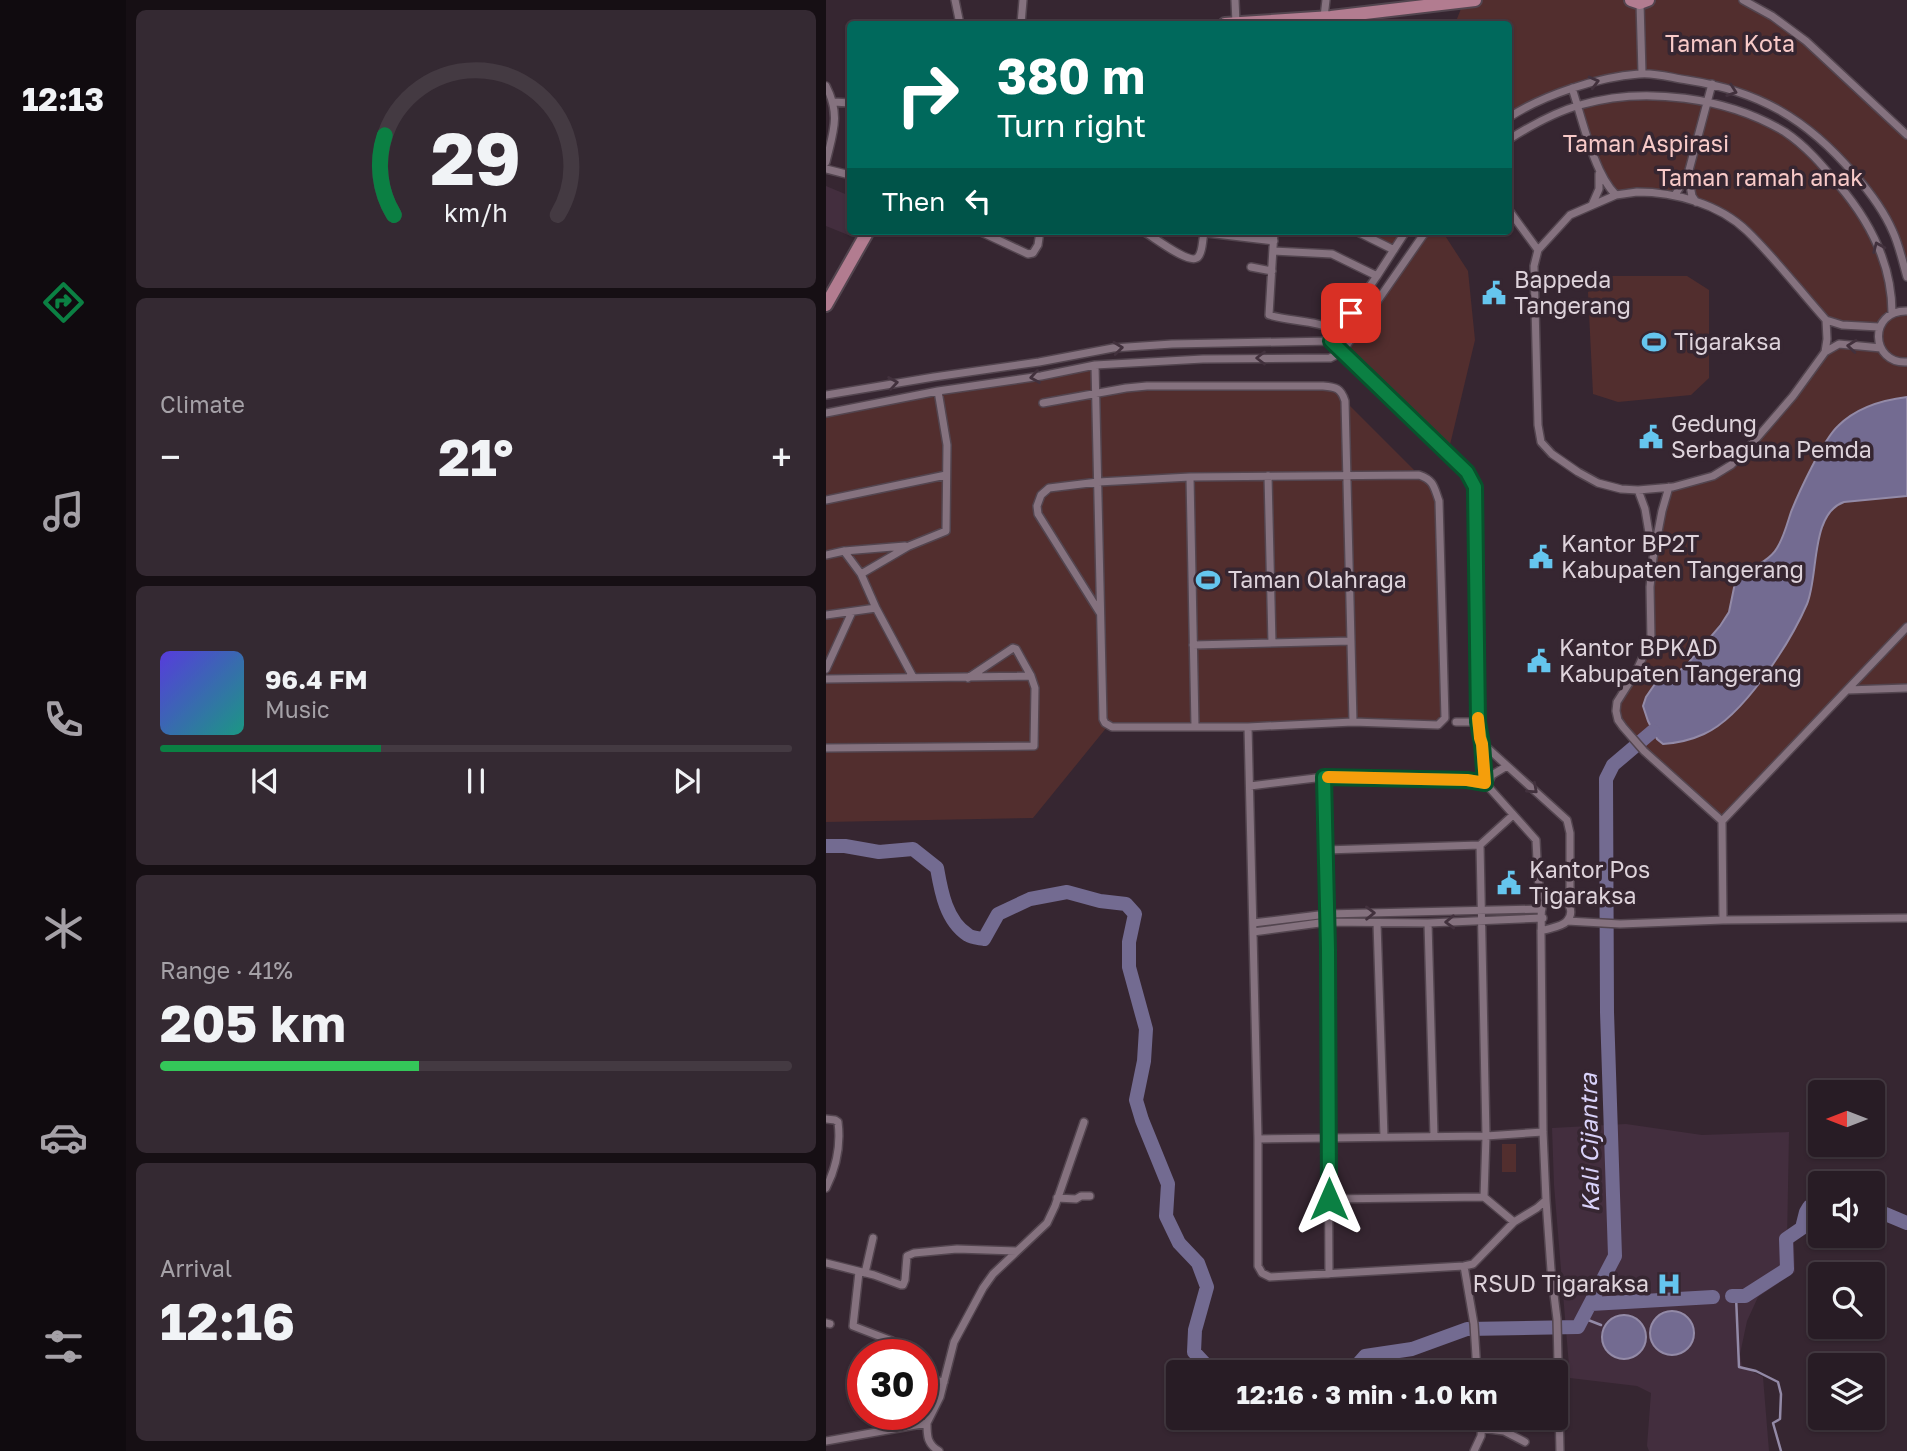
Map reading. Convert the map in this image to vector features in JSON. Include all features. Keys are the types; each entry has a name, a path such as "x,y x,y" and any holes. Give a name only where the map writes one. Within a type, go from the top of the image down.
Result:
{"main road":[{"path":"1289,21 1329,19 1475,0"},
{"path":"826,305 866,235"}],"street":[{"path":"955,0 959,21"},
{"path":"1021,21 1023,0"},
{"path":"1231,21 1235,0"},
{"path":"1326,0 1329,19"},
{"path":"1743,0 1772,16 1806,41 1907,135"},
{"path":"1640,1 1642,73"},
{"path":"1512,116 1572,88 1642,73 1712,83 1765,101 1800,122 1832,149 1867,189 1893,232 1907,277"},
{"path":"1675,195 1688,174 1712,83"},
{"path":"826,86 834,102 835,122 826,162"},
{"path":"1572,88 1599,170 1616,195"},
{"path":"1512,137 1530,126 1578,105 1616,97 1660,95 1740,111 1784,132 1816,159 1851,199 1877,242 1886,267 1892,294 1892,313"},
{"path":"834,102 847,103"},
{"path":"826,169 847,174"},
{"path":"1592,205 1599,189 1599,170"},
{"path":"1688,174 1692,196 1696,202"},
{"path":"1879,327 1842,325 1826,320 1745,229 1715,209 1675,195 1657,192 1616,195 1570,215 1538,250 1534,266 1538,425 1541,442 1552,454 1578,472 1598,483 1621,489 1638,491 1713,477 1731,465 1749,447 1825,352 1839,344 1881,348"},
{"path":"1512,214 1538,250"},
{"path":"988,235 1028,254 1033,253 1038,245 1039,235"},
{"path":"1149,235 1184,258 1192,260 1200,254 1204,235"},
{"path":"1224,235 1274,241"},
{"path":"1274,235 1269,315 1326,325 1338,331"},
{"path":"1364,235 1394,250"},
{"path":"1331,341 1403,235"},
{"path":"826,413 1095,365 1203,359 1330,358 1342,352 1423,235"},
{"path":"1273,251 1332,254 1377,276"},
{"path":"1251,267 1272,271"},
{"path":"1907,310 1892,313 1885,318 1879,327 1878,340 1886,355 1893,360 1907,362"},
{"path":"1825,352 1826,320"},
{"path":"826,394 1039,362 1113,348 1172,344 1331,341 1467,472 1475,487 1478,722 1486,784 1536,840 1538,879 1544,905 1541,932 1543,1132 1551,1270 1557,1319 1560,1451"},
{"path":"1095,365 1098,482 1100,613 1105,723 1112,727 1248,727 1353,722 1438,724 1445,718 1439,501 1428,478 1419,475 1190,477 1098,482 1049,488 1041,495 1037,506 1038,514 1100,613"},
{"path":"1043,403 1135,387 1174,385 1324,386 1343,392 1353,722"},
{"path":"861,574 909,546 946,531 946,431 938,391"},
{"path":"826,500 946,475"},
{"path":"1268,476 1272,643"},
{"path":"1190,477 1195,726"},
{"path":"1668,487 1653,558 1650,587 1651,639 1636,672 1617,702 1616,711 1618,720 1644,751 1722,821"},
{"path":"1638,491 1645,509 1653,558"},
{"path":"826,555 909,546"},
{"path":"844,551 861,574 913,677"},
{"path":"826,615 876,608"},
{"path":"826,669 852,612"},
{"path":"1723,920 1722,821 1907,627"},
{"path":"1193,645 1351,640"},
{"path":"826,748 1034,746 1035,688 1015,648 968,678"},
{"path":"826,680 1031,677"},
{"path":"1847,690 1907,688"},
{"path":"1456,722 1478,722"},
{"path":"1248,727 1258,1139 1258,1266 1262,1273 1269,1277 1473,1264 1514,1222 1546,1200"},
{"path":"1482,744 1567,820 1570,833 1570,897 1566,901"},
{"path":"1486,784 1496,771 1507,766"},
{"path":"1250,786 1324,777 1467,780 1486,784"},
{"path":"1324,777 1329,1274"},
{"path":"1325,850 1480,845 1513,816"},
{"path":"1480,845 1486,1136 1484,1197"},
{"path":"1253,928 1327,918 1482,911 1544,905 1552,897 1560,897 1570,907 1567,921 1561,926 1553,926 1541,932"},
{"path":"1327,918 1377,923 1543,918"},
{"path":"1567,921 1615,924 1907,918"},
{"path":"1377,923 1384,1137"},
{"path":"1428,923 1434,1136"},
{"path":"826,1119 838,1122 839,1132 834,1172 826,1188"},
{"path":"938,1401 954,1342 983,1288 993,1273 1047,1223 1084,1122"},
{"path":"1258,1139 1486,1136 1543,1132"},
{"path":"1058,1198 1076,1199 1090,1196"},
{"path":"1329,1199 1484,1197 1514,1222"},
{"path":"873,1238 862,1272 853,1326 886,1339"},
{"path":"826,1263 903,1285 908,1256 914,1252 957,1249 1016,1251"},
{"path":"1464,1266 1474,1324 1476,1360"},
{"path":"938,1381 944,1382"},
{"path":"826,1441 888,1430"},
{"path":"928,1430 929,1444 939,1451"},
{"path":"1474,1451 1481,1430"},
{"path":"1496,1430 1525,1442"}],"shaded area":[{"path":"826,186 847,195 847,235 826,226"},
{"path":"1907,397 1907,496 1844,502 1833,509 1821,532 1807,604 1764,677 1719,725 1694,738 1663,744 1657,739 1643,706 1657,681 1684,668 1729,612 1736,578 1747,568 1760,564 1775,551 1812,467 1838,426 1853,414 1870,406"},
{"name":"RSUD Tigaraksa","path":"1626,1124 1702,1135 1789,1132 1787,1242 1794,1242 1795,1272 1758,1297 1747,1321 1740,1354 1742,1366 1763,1377 1769,1451 1649,1451 1647,1446 1651,1393 1637,1386 1570,1378 1552,1128"},
{"path":"1672,1311 1681,1312 1688,1317 1693,1324 1693,1342 1688,1349 1681,1354 1672,1355 1663,1354 1656,1349 1651,1342 1650,1333 1651,1324 1656,1317 1663,1312"},
{"path":"1624,1315 1633,1316 1640,1321 1645,1328 1645,1346 1640,1353 1633,1358 1624,1359 1615,1358 1608,1353 1603,1346 1602,1337 1603,1328 1608,1321 1615,1316"}],"green space":[{"name":"Taman Kota","path":"1743,0 1806,41 1907,135 1907,280 1893,232 1867,189 1802,123 1765,101 1712,84 1642,73 1572,88 1512,117 1512,21 1456,21 1464,1"},
{"path":"1660,95 1740,111 1784,132 1802,146 1851,199 1877,242 1892,312 1907,311 1907,397 1888,400 1793,508 1777,549 1736,578 1729,612 1707,641 1684,668 1657,681 1650,706 1650,722 1656,737 1663,744 1759,682 1776,661 1807,604 1826,515 1844,502 1907,496 1907,690 1846,690 1722,821 1623,727 1616,711 1651,639 1650,587 1669,487 1713,476 1754,447 1825,352 1839,344 1880,348 1879,327 1826,320 1746,229 1696,202 1688,175 1675,195 1616,195 1606,184 1578,105"},
{"path":"1371,235 1403,235 1395,248"},
{"path":"1423,235 1445,235 1468,271 1475,340 1448,453 1342,352"},
{"path":"1613,276 1687,276 1709,290 1709,378 1691,395 1618,402 1593,394 1588,292"},
{"name":"Taman Olahraga","path":"1095,365 1095,392 1123,389 1337,388 1345,401 1419,475 1428,478 1439,501 1445,714 1438,725 1107,727 1033,818 826,822 826,412"},
{"path":"1502,1144 1516,1144 1516,1172 1502,1172"}],"waterway":[{"name":"Kali Cijantra","path":"1362,1360 1365,1356 1412,1349 1467,1329 1578,1327 1615,1256 1607,1012 1606,779 1613,765 1653,731"},
{"name":"Kali Cijantra","path":"826,846 845,846 879,852 913,849 937,868 943,896 954,922 974,937 984,939 998,914 1030,899 1067,892 1100,901 1126,904 1135,914 1129,942 1129,967 1146,1029 1144,1061 1136,1100 1168,1184 1166,1216 1179,1243 1198,1263 1207,1287 1195,1330 1194,1352 1201,1360"},
{"path":"1732,1296 1745,1296 1787,1269 1786,1239 1802,1228 1808,1209"},
{"path":"1885,1214 1907,1223"},
{"path":"1736,1296 1739,1367 1756,1371 1778,1382 1781,1394 1780,1419 1773,1423 1781,1451"},
{"path":"1591,1304 1713,1297"},
{"path":"1583,1318 1601,1325"}],"slow traffic":[{"path":"1328,777 1467,780 1485,783 1478,718"}],"place":[{"name":"Bappeda Tangerang","path":"1494,293"},
{"name":"Tigaraksa","path":"1654,342"},
{"name":"Gedung Serbaguna Pemda","path":"1651,437"},
{"name":"Kantor BP2T Kabupaten Tangerang","path":"1541,557"},
{"name":"Taman Olahraga","path":"1208,580"},
{"name":"Kantor BPKAD Kabupaten Tangerang","path":"1539,661"},
{"name":"Kantor Pos Tigaraksa","path":"1509,883"},
{"name":"RSUD Tigaraksa","path":"1669,1284"}],"route":[{"path":"1329,1199 1324,777 1467,780 1485,783 1478,722 1475,487 1467,472 1331,341 1351,313"}],"park label":[{"name":"Taman Aspirasi","path":"1646,144"},
{"name":"Taman ramah anak","path":"1760,178"}]}
